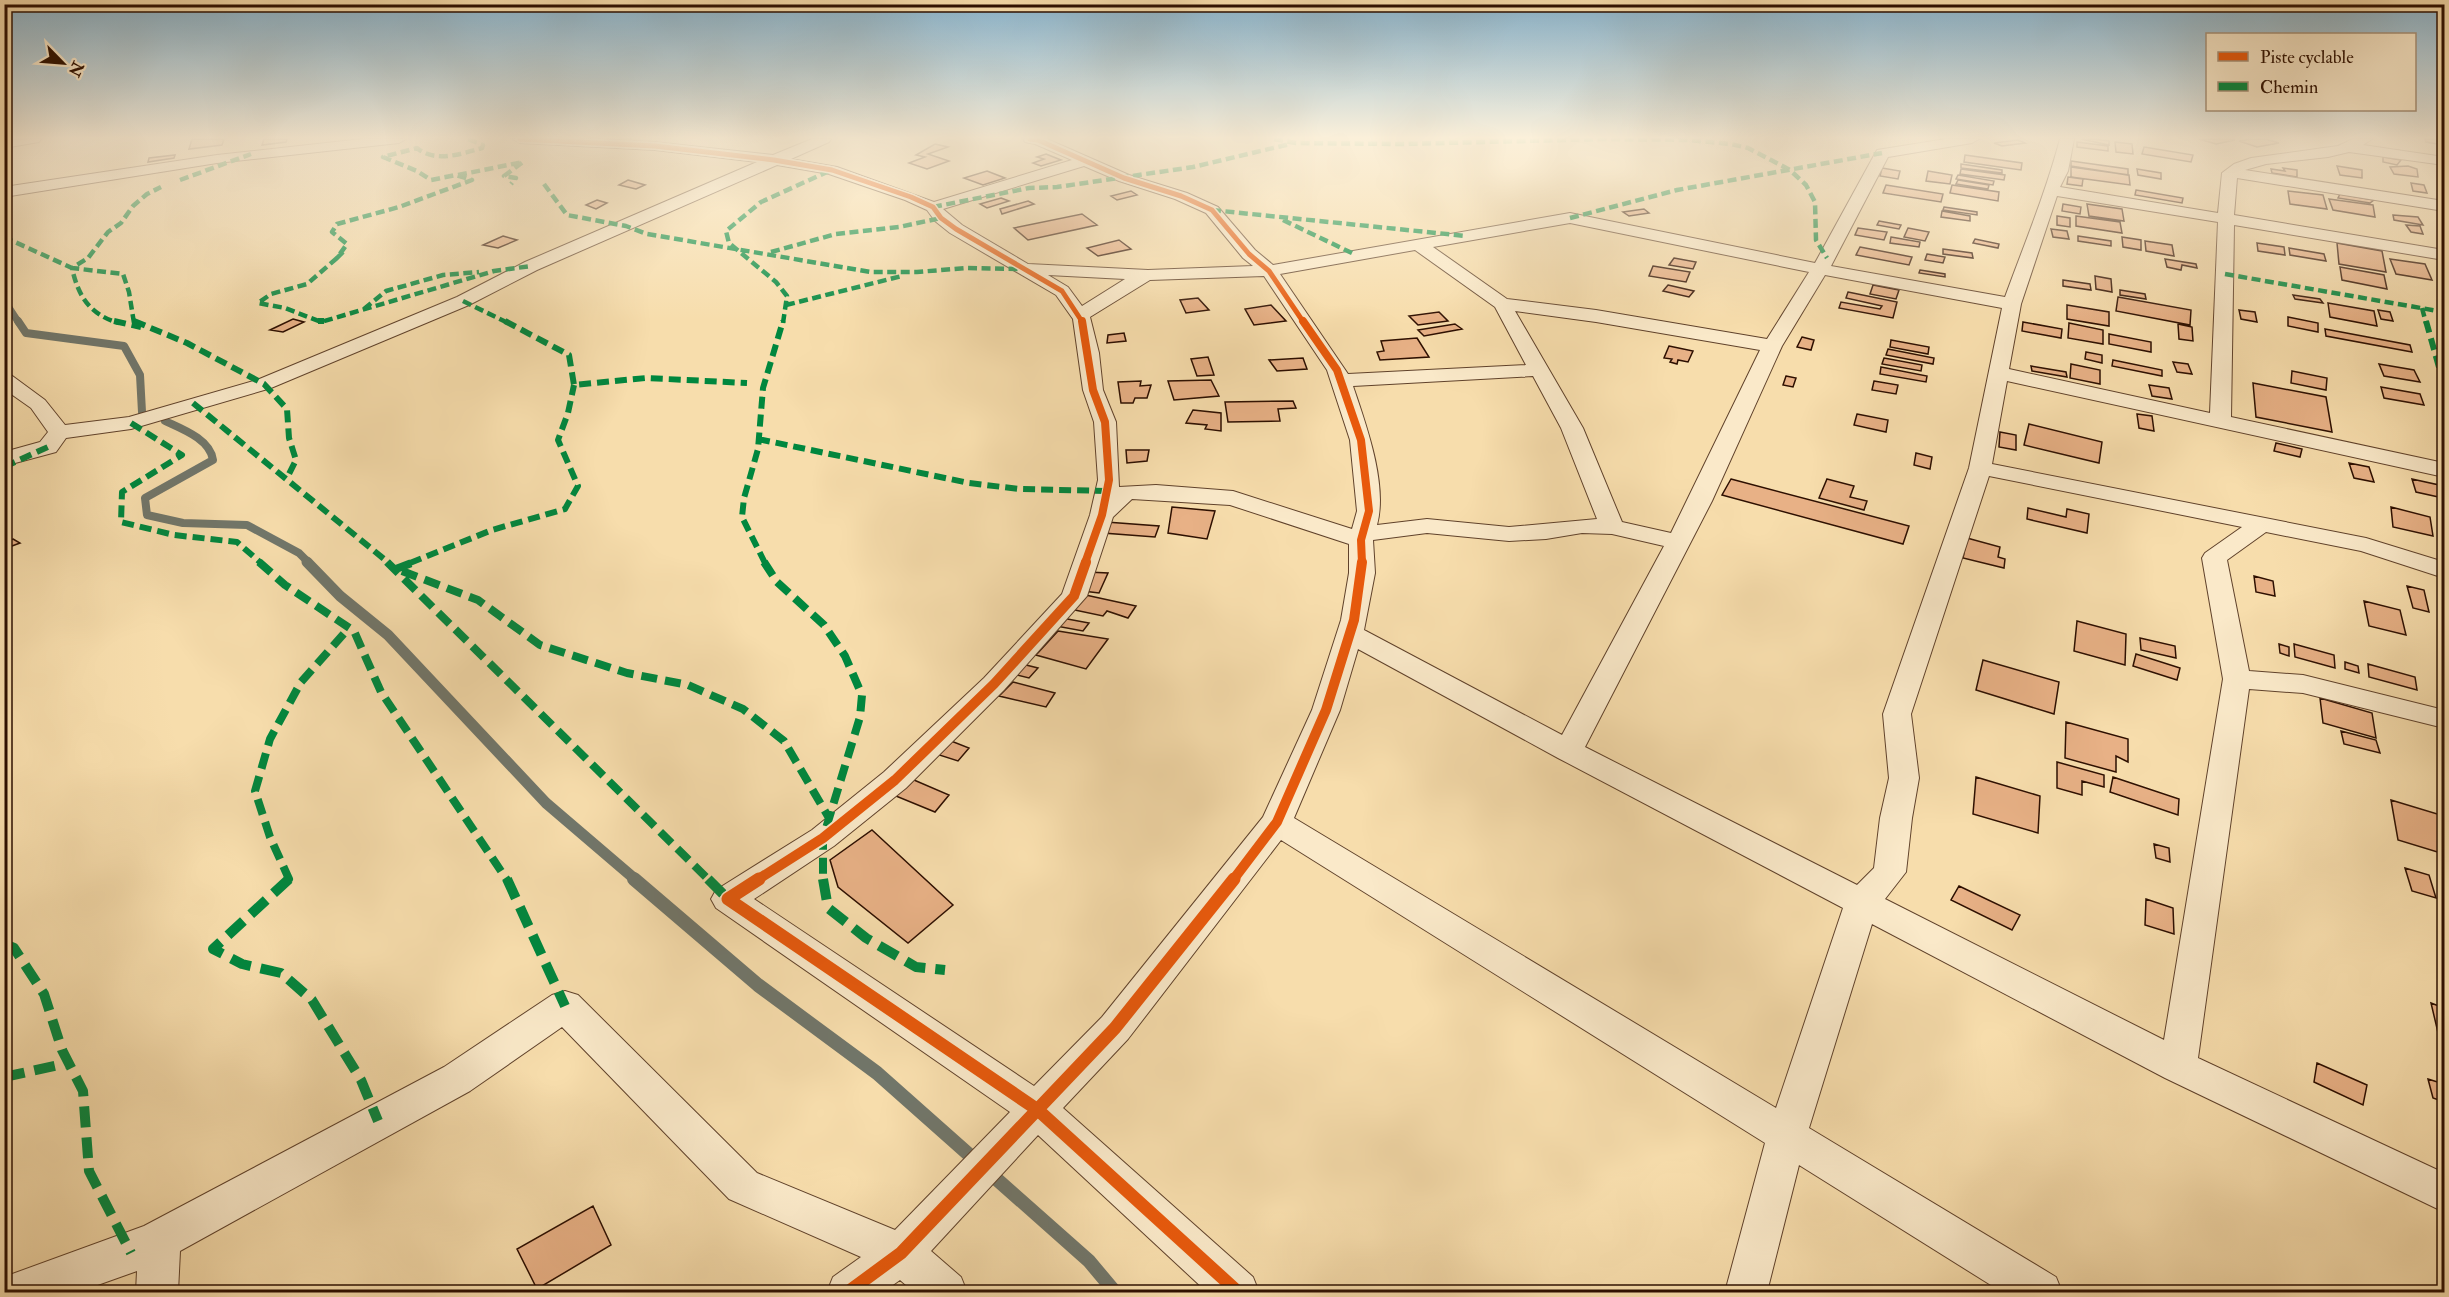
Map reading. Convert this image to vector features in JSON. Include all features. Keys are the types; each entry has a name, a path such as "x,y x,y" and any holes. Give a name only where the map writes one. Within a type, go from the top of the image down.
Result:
{"street":[{"path":"4,459 48,447 59,432 131,423 264,384 463,301 531,266 683,200"},
{"path":"918,200 933,207 941,218 956,229 1062,291 1080,315 1089,353 1093,390 1105,422 1109,480 1102,515 1074,596 994,684 895,780 823,838 728,898 1038,1110 1238,1293"},
{"path":"933,207 958,200"},
{"path":"848,1293 901,1253 1115,1028 1257,850 1276,822 1326,710 1350,634 1362,573 1362,537 1369,511 1361,440 1341,380 1337,370 1269,271 1249,254 1226,223 1212,210 1189,200"},
{"path":"1568,751 1679,542 1772,346 1819,269 1857,200"},
{"path":"1746,1293 1786,1137 1862,902 1890,872 1896,818 1904,778 1897,714 1980,468 2012,304 2048,200"},
{"path":"2108,200 2445,255"},
{"path":"2220,420 2228,200"},
{"path":"2403,200 2445,206"},
{"path":"1025,269 1148,275 1235,274 1269,271 1570,218 1819,269 2012,304"},
{"path":"1417,244 1502,304 1572,428 1612,527"},
{"path":"1080,315 1122,288 1148,275"},
{"path":"1502,304 1607,318 1772,346"},
{"path":"1341,380 1539,370"},
{"path":"1999,373 2445,470"},
{"path":"4,379 38,404 59,432"},
{"path":"1980,468 2366,544 2445,570"},
{"path":"1102,515 1126,492 1156,492 1233,498 1362,537 1427,526 1509,534 1546,532 1582,526 1612,527 1679,542"},
{"path":"2178,1066 2237,679 2214,558 2261,525"},
{"path":"1350,634 1568,751 2178,1066 2445,1193"},
{"path":"2237,679 2303,684 2445,718"},
{"path":"1276,822 2041,1293"},
{"path":"19,1293 131,1253 159,1240 457,1079 565,1006 742,1186 901,1253 946,1293"},
{"path":"2352,1149 2445,1179"},
{"path":"157,1293 159,1240"}],"building":[{"path":"597,200 607,203 596,209 586,205"},
{"path":"996,200 1009,201 987,208 980,204"},
{"path":"2162,200 2183,200 2182,203"},
{"path":"2289,200 2324,200 2327,209 2290,204"},
{"path":"2329,200 2373,205 2375,217 2333,210"},
{"path":"2348,200 2374,200 2370,203"},
{"path":"1028,201 1034,204 1002,214 1000,209"},
{"path":"2063,204 2081,207 2080,214 2062,211"},
{"path":"2087,204 2122,209 2124,221 2089,216"},
{"path":"1944,207 1977,212 1977,215 1943,210"},
{"path":"1644,209 1649,213 1629,216 1623,212"},
{"path":"1942,211 1970,216 1970,221 1941,217"},
{"path":"1082,214 1097,225 1028,240 1014,228"},
{"path":"2393,215 2418,217 2423,225 2394,220"},
{"path":"2057,216 2070,218 2070,227 2057,225"},
{"path":"2076,216 2120,222 2122,233 2076,226"},
{"path":"1879,221 1901,225 1899,229 1877,225"},
{"path":"2406,225 2420,226 2423,234 2411,232"},
{"path":"1858,228 1887,232 1884,240 1855,235"},
{"path":"1908,228 1929,232 1925,241 1904,237"},
{"path":"2051,229 2067,231 2069,239 2053,237"},
{"path":"503,236 517,240 498,248 483,245"},
{"path":"2078,236 2111,241 2111,246 2078,241"},
{"path":"1891,237 1920,242 1919,247 1890,243"},
{"path":"2122,237 2141,240 2141,250 2123,247"},
{"path":"1975,239 1999,244 1998,248 1973,243"},
{"path":"1119,240 1131,249 1098,256 1087,248"},
{"path":"2145,241 2172,245 2174,256 2146,251"},
{"path":"2257,243 2284,247 2285,255 2258,251"},
{"path":"2337,243 2382,251 2386,272 2339,264"},
{"path":"1860,247 1912,257 1909,265 1856,255"},
{"path":"2289,248 2324,254 2326,261 2290,255"},
{"path":"1943,249 1972,253 1973,258 1943,254"},
{"path":"1927,254 1945,257 1943,263 1925,260"},
{"path":"1674,258 1696,262 1693,269 1669,265"},
{"path":"2165,259 2196,264 2197,268 2182,265 2181,270 2167,267"},
{"path":"2390,259 2425,264 2432,280 2396,274"},
{"path":"1653,266 1690,272 1686,282 1649,276"},
{"path":"2340,267 2384,275 2387,289 2342,280"},
{"path":"1920,270 1945,274 1945,277 1919,273"},
{"path":"2095,276 2111,279 2112,292 2096,289"},
{"path":"2063,280 2090,284 2091,290 2063,286"},
{"path":"1668,285 1694,291 1689,297 1663,291"},
{"path":"1873,285 1899,290 1896,299 1870,294"},
{"path":"2120,290 2145,294 2146,299 2120,295"},
{"path":"1848,292 1897,302 1893,318 1839,308 1841,302 1880,309 1882,306 1846,298"},
{"path":"2293,295 2320,299 2323,303 2295,299"},
{"path":"2118,297 2191,310 2190,325 2116,311"},
{"path":"1198,298 1209,310 1186,313 1180,300"},
{"path":"2328,303 2374,311 2377,326 2330,317"},
{"path":"1271,305 1286,321 1254,325 1245,309"},
{"path":"2067,305 2109,312 2109,326 2067,319"},
{"path":"2239,310 2255,312 2257,322 2241,319"},
{"path":"2378,310 2390,312 2393,321 2381,319"},
{"path":"1439,312 1448,321 1418,325 1409,316"},
{"path":"2288,317 2318,323 2318,332 2288,326"},
{"path":"293,319 304,322 283,332 270,330"},
{"path":"2023,322 2062,329 2061,338 2022,331"},
{"path":"2069,323 2103,330 2103,344 2068,338"},
{"path":"1455,324 1462,329 1424,336 1418,330"},
{"path":"2178,324 2192,327 2193,341 2179,339"},
{"path":"2325,329 2410,345 2412,352 2326,336"},
{"path":"1124,333 1126,341 1107,343 1108,335"},
{"path":"2109,334 2151,342 2151,352 2109,344"},
{"path":"1802,337 1814,340 1811,350 1797,347"},
{"path":"1417,338 1429,357 1380,360 1377,352 1384,351 1381,341"},
{"path":"1891,340 1929,347 1928,354 1890,347"},
{"path":"1669,346 1693,351 1688,362 1678,360 1677,364 1670,362 1672,359 1664,358"},
{"path":"1888,349 1934,358 1933,364 1886,355"},
{"path":"2086,352 2102,355 2102,363 2085,359"},
{"path":"1208,357 1214,375 1197,376 1191,359"},
{"path":"1303,358 1307,369 1277,371 1269,360"},
{"path":"1884,358 1922,365 1921,371 1882,364"},
{"path":"2113,360 2162,370 2162,376 2112,366"},
{"path":"2173,362 2188,364 2192,374 2177,372"},
{"path":"2071,364 2100,370 2100,384 2070,378"},
{"path":"2379,364 2414,370 2420,382 2384,376"},
{"path":"2031,366 2066,372 2067,377 2032,371"},
{"path":"1881,367 1927,376 1926,382 1880,374"},
{"path":"2292,371 2327,378 2326,390 2291,383"},
{"path":"1786,376 1796,378 1793,387 1783,385"},
{"path":"1211,380 1219,396 1174,400 1168,381"},
{"path":"1141,381 1140,386 1151,385 1147,398 1135,398 1133,403 1121,403 1118,382"},
{"path":"1874,381 1898,385 1896,394 1872,390"},
{"path":"2253,383 2326,397 2332,432 2256,417"},
{"path":"2149,385 2169,388 2172,399 2152,396"},
{"path":"2381,387 2420,394 2424,405 2384,398"},
{"path":"1293,401 1296,408 1278,409 1280,421 1228,422 1225,402"},
{"path":"1193,410 1221,413 1221,431 1205,429 1207,425 1186,423"},
{"path":"1857,414 1888,420 1886,432 1854,425"},
{"path":"2137,414 2152,416 2154,431 2139,428"},
{"path":"2029,424 2102,442 2099,463 2024,445"},
{"path":"2000,432 2016,435 2016,450 1999,447"},
{"path":"2276,443 2302,449 2300,457 2274,451"},
{"path":"1126,450 1149,450 1147,461 1127,463"},
{"path":"1916,453 1932,457 1930,469 1914,465"},
{"path":"2349,463 2369,467 2374,482 2354,478"},
{"path":"1731,479 1909,526 1903,544 1722,495"},
{"path":"1827,479 1854,486 1850,497 1867,501 1864,510 1819,498"},
{"path":"2412,479 2439,485 2443,498 2416,492"},
{"path":"1172,507 1215,511 1207,539 1168,533"},
{"path":"2391,507 2430,517 2433,536 2393,527"},
{"path":"2028,508 2066,517 2067,509 2089,514 2087,533 2027,519"},
{"path":"1106,522 1159,526 1155,537 1103,533"},
{"path":"1967,538 2000,547 1998,557 2005,559 2004,568 1963,558"},
{"path":"13,539 20,543 4,549 4,542"},
{"path":"1087,572 1108,573 1099,593 1083,591"},
{"path":"2254,576 2273,581 2275,596 2256,592"},
{"path":"2407,586 2424,590 2429,612 2413,608"},
{"path":"1081,594 1136,606 1128,618 1107,611 1103,616 1070,609"},
{"path":"2364,601 2400,610 2406,635 2369,626"},
{"path":"1062,618 1089,623 1083,631 1056,626"},
{"path":"2077,621 2126,634 2125,665 2074,651"},
{"path":"1058,631 1108,639 1086,669 1036,655"},
{"path":"2140,638 2175,646 2176,658 2141,650"},
{"path":"2279,644 2289,647 2289,656 2280,653"},
{"path":"2294,644 2334,655 2335,668 2295,657"},
{"path":"2136,654 2180,668 2177,680 2133,666"},
{"path":"1983,660 2059,682 2054,714 1976,690"},
{"path":"2345,662 2358,666 2359,673 2345,669"},
{"path":"1022,664 1038,668 1029,678 1013,674"},
{"path":"2368,664 2415,677 2417,690 2369,677"},
{"path":"1013,682 1055,693 1046,707 999,696"},
{"path":"2320,698 2372,713 2376,738 2323,723"},
{"path":"2066,722 2128,739 2128,762 2116,756 2116,772 2065,758"},
{"path":"2341,731 2376,740 2380,753 2344,744"},
{"path":"946,739 969,748 958,761 933,753"},
{"path":"2057,762 2104,775 2104,787 2082,781 2082,795 2057,788"},
{"path":"907,777 949,795 935,812 891,794"},
{"path":"1976,777 2040,796 2038,833 1973,814"},
{"path":"2113,777 2179,799 2178,815 2110,792"},
{"path":"2391,800 2444,816 2444,854 2398,840"},
{"path":"872,830 953,905 908,943 838,887 830,860"},
{"path":"2154,844 2169,848 2170,862 2156,858"},
{"path":"2405,868 2429,875 2436,898 2412,891"},
{"path":"1959,886 2020,915 2012,930 1951,900"},
{"path":"2146,899 2173,908 2174,934 2145,925"},
{"path":"2431,1003 2444,1008 2444,1058"},
{"path":"2317,1063 2367,1085 2363,1105 2314,1082"},
{"path":"2428,1079 2444,1084 2444,1102 2433,1098"},
{"path":"2444,1104 2444,1147 2441,1146"},
{"path":"593,1206 611,1245 537,1289 517,1249"}],"waterway":[{"path":"4,300 19,323"},
{"path":"18,321 26,333 124,346 140,375 142,412"},
{"path":"165,421 187,431 201,441 207,446 213,460 145,498 147,515 183,523 247,525 299,553 309,563"},
{"path":"307,562 340,596 388,635 546,803 636,880"},
{"path":"634,879 758,985 877,1073 1089,1261 1115,1292"}],"marked path":[{"path":"141,200 121,223 108,232 88,258 72,268 123,274 132,304 134,323 187,343 264,384 287,409 289,438 296,460 287,478"},
{"path":"343,252 337,258 347,244 332,232 337,224 419,200"},
{"path":"556,200 567,215 626,226 647,234 871,272 917,272 966,268 1019,269"},
{"path":"766,200 726,231 729,243 776,282 787,296 786,312 763,388 758,449 744,498 742,517 763,561 777,582 824,625 845,656 862,695 860,717 823,838 822,874 828,908 866,938 916,967 945,970"},
{"path":"933,207 971,200"},
{"path":"1570,218 1641,200"},
{"path":"1814,200 1816,240 1827,258"},
{"path":"1212,210 1466,236"},
{"path":"771,252 836,234 899,227 941,218"},
{"path":"1283,220 1356,255"},
{"path":"4,237 72,268 80,295 94,311 115,321 141,327"},
{"path":"337,258 315,279 300,288 271,294 258,303 285,308 321,322 494,271 531,266"},
{"path":"364,309 386,291 443,275 479,272"},
{"path":"2225,274 2444,312"},
{"path":"786,305 902,276"},
{"path":"463,301 540,338 569,355 574,385 646,378 747,383"},
{"path":"2422,308 2444,385"},
{"path":"396,569 492,530 565,509 578,486 558,440 568,413 574,385"},
{"path":"193,403 396,569 728,899"},
{"path":"131,423 182,455 122,492 121,522 174,535 237,542 285,585 354,631 381,692 503,871 565,1006"},
{"path":"758,439 969,483 1019,489 1107,491"},
{"path":"4,467 48,447"},
{"path":"402,571 478,600 540,645 627,673 688,685 743,709 784,741 829,818"},
{"path":"349,628 301,682 270,739 255,791 270,837 289,879 213,949 242,964 281,973 312,1000 361,1080 378,1121"},
{"path":"4,944 14,948 44,994 62,1050 83,1091 89,1171 131,1253"},
{"path":"4,1077 68,1063"}],"cycle path":[{"path":"917,200 933,207 941,218 956,229 1062,291 1082,319 1093,390 1105,422 1109,480 1102,515 1074,596 994,684 895,780 823,838 728,899 1038,1110 1238,1292"},
{"path":"848,1292 901,1253 1115,1028 1277,822 1326,710 1354,620 1362,573 1361,540 1369,511 1361,440 1337,370 1269,271 1249,254 1212,210 1189,200"}]}
